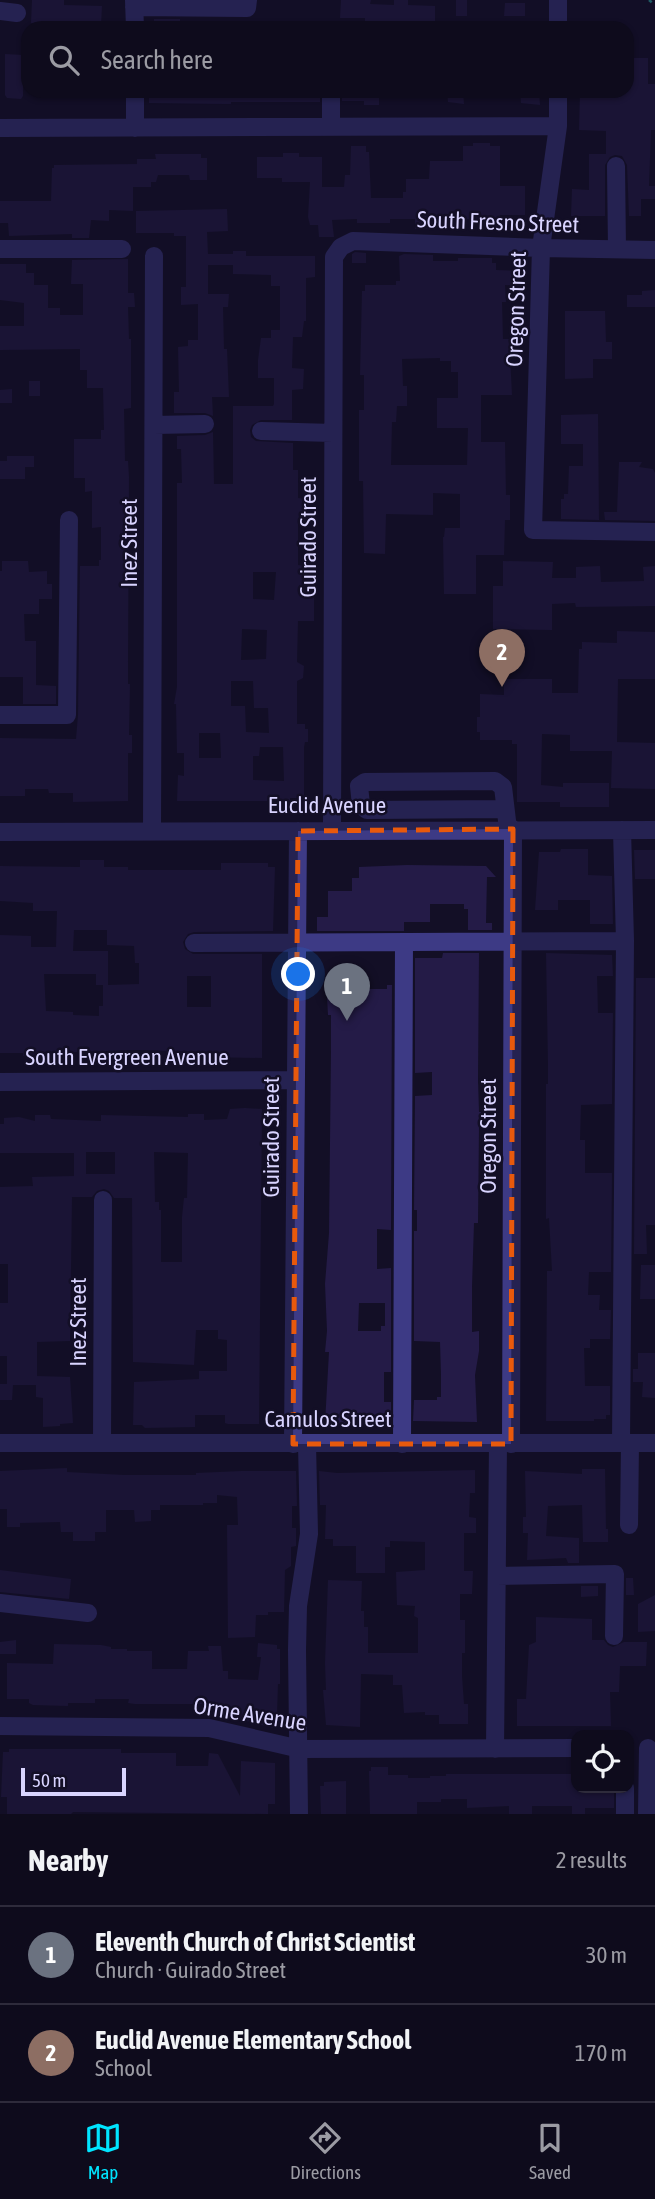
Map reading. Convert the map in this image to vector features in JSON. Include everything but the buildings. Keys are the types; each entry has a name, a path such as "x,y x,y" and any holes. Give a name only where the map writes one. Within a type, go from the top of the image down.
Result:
{"street":[{"path":"134,4 247,8 248,0"},
{"path":"558,0 558,21"},
{"path":"135,98 135,128"},
{"path":"331,98 331,127"},
{"name":"Oregon Street","path":"558,98 558,126 541,248 533,530 655,532"},
{"path":"0,128 558,126"},
{"path":"616,166 617,249"},
{"name":"South Fresno Street","path":"341,247 353,242 655,250"},
{"name":"Guirado Street","path":"332,829 334,257 341,247"},
{"path":"0,249 122,249"},
{"name":"Inez Street","path":"152,830 155,256"},
{"path":"154,425 205,424"},
{"path":"261,431 333,433"},
{"path":"0,715 67,715 69,520"},
{"name":"Oregon Street","path":"332,785 359,786 365,782 495,781 503,787 505,809 511,829 513,940 505,1444 497,1576 495,1749"},
{"path":"359,786 360,805 367,810 505,809"},
{"path":"622,830 625,940 626,1443 629,1525"},
{"name":"Euclid Avenue","path":"0,832 655,830"},
{"name":"Guirado Street","path":"298,831 296,1080 300,1444 309,1534 296,1650 299,1814"},
{"path":"194,943 625,940"},
{"path":"402,1444 404,942"},
{"name":"South Evergreen Avenue","path":"0,1082 296,1080"},
{"name":"Inez Street","path":"103,1200 103,1443"},
{"name":"Camulos Street","path":"0,1443 655,1443"},
{"path":"497,1576 615,1573 614,1636"},
{"path":"0,1603 88,1613"},
{"name":"Orme Avenue","path":"0,1726 209,1728 299,1749 571,1748"},
{"path":"634,1748 652,1748 647,1814"},
{"path":"625,1793 625,1814"}],"path":[{"path":"649,0 655,5"}],"highlighted area":[{"path":"513,829 511,1444 293,1444 298,831"}],"place":[{"name":"Euclid Avenue Elementary School","path":"502,687"},
{"name":"Eleventh Church of Christ Scientist","path":"347,1021"}]}
